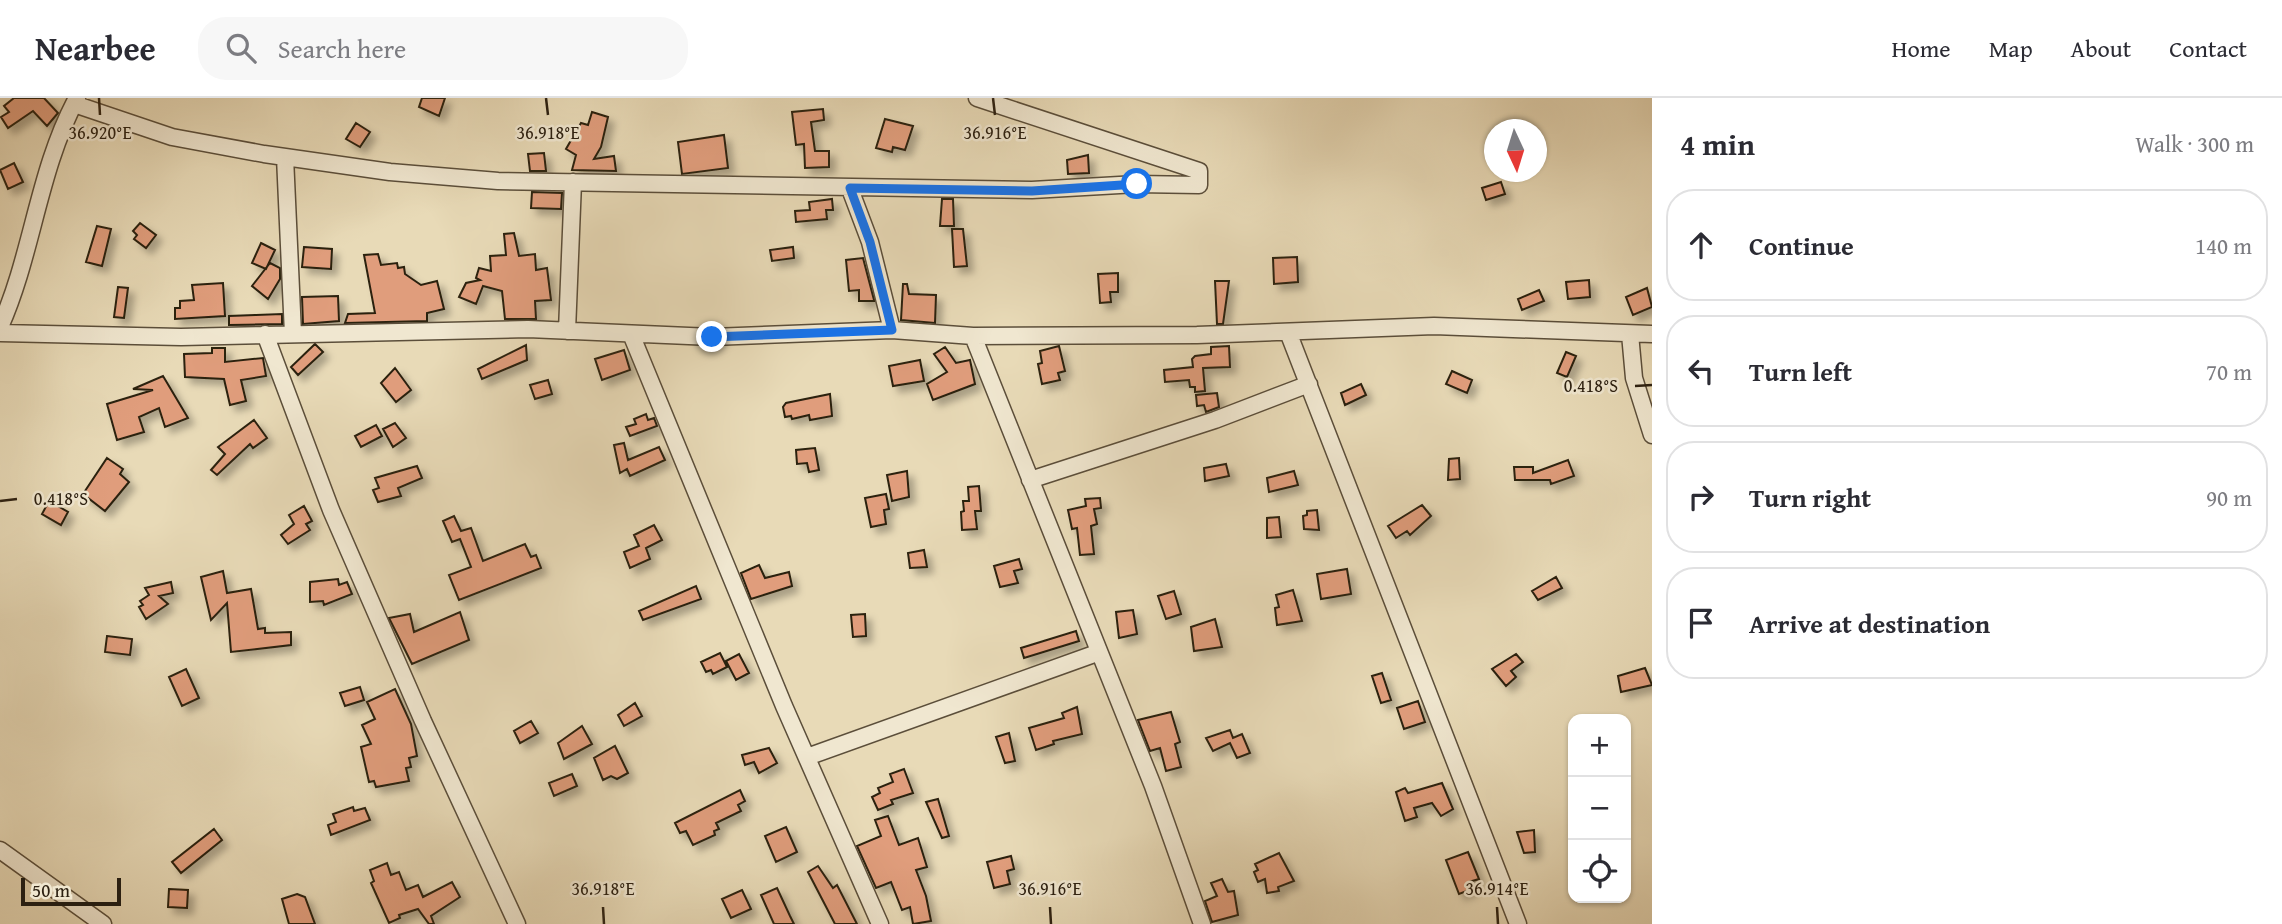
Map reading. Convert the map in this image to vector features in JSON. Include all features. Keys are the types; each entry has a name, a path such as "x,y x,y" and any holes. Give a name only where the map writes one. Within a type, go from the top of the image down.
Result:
{"street":[{"path":"0,327 18,281 36,203 76,101 172,137 285,157 403,173 498,181 1032,191 1137,184 1199,185 1199,172 977,98"},
{"path":"285,157 293,334"},
{"path":"567,331 573,182"},
{"path":"850,188 870,242 892,330"},
{"path":"0,333 181,337 528,329 712,337 892,330 974,336 1289,332 1433,326 1652,334"},
{"path":"1289,332 1518,924"},
{"path":"265,334 331,510 422,721 517,924"},
{"path":"631,334 807,757 880,924"},
{"path":"1630,334 1634,378 1652,435"},
{"path":"974,336 1097,653 1153,786 1202,924"},
{"path":"1030,480 1215,419 1309,384"},
{"path":"807,757 1097,653"},
{"path":"0,850 103,924"}],"building":[{"path":"14,98 44,98 58,113 47,126 33,111 8,128 1,117 9,112 4,106"},
{"path":"422,98 445,98 439,116 419,107"},
{"path":"823,109 824,120 811,122 815,151 829,151 829,167 805,168 804,144 796,145 792,112"},
{"path":"592,112 608,117 601,147 594,159 614,156 616,171 572,170 576,155 566,149 581,123 588,125"},
{"path":"885,119 913,126 905,150 893,147 892,152 876,148"},
{"path":"356,123 370,132 360,147 346,139"},
{"path":"724,135 728,168 682,174 678,142"},
{"path":"544,153 546,171 530,171 528,154"},
{"path":"1088,155 1089,173 1068,174 1067,160"},
{"path":"14,163 23,182 8,189 0,170"},
{"path":"1501,182 1505,194 1486,200 1482,188"},
{"path":"532,192 562,193 561,209 531,208"},
{"path":"832,199 833,210 826,210 827,219 796,222 795,211 810,210 809,202"},
{"path":"942,199 953,199 954,226 940,226"},
{"path":"140,223 156,235 146,248 134,239 137,235 133,231"},
{"path":"97,226 111,229 102,266 86,262"},
{"path":"952,229 963,229 967,266 954,267"},
{"path":"514,233 519,256 535,254 536,270 547,268 551,300 535,301 536,319 505,319 502,291 483,286 476,304 459,297 466,283 480,280 476,278 479,268 491,271 490,256 506,255 504,234"},
{"path":"261,243 275,250 266,269 252,263"},
{"path":"304,247 332,249 331,269 302,267"},
{"path":"793,247 794,258 772,261 770,250"},
{"path":"378,254 381,265 397,263 398,268 404,267 405,274 421,285 437,281 444,309 427,313 427,321 345,323 348,314 375,313 364,255"},
{"path":"1297,257 1298,282 1274,284 1273,258"},
{"path":"863,258 874,301 859,301 859,290 849,291 846,260"},
{"path":"270,263 280,268 280,279 268,299 252,286"},
{"path":"1118,273 1118,292 1110,292 1111,302 1100,303 1098,274"},
{"path":"1589,280 1590,297 1568,299 1566,282"},
{"path":"1215,281 1229,281 1223,324 1217,324"},
{"path":"223,283 225,316 175,319 175,308 180,308 180,301 194,300 192,285"},
{"path":"903,284 907,284 909,294 936,295 935,323 901,320"},
{"path":"118,287 128,288 124,318 114,317"},
{"path":"1647,288 1652,307 1633,315 1626,297"},
{"path":"1539,290 1544,301 1522,310 1518,299"},
{"path":"338,296 339,321 303,324 302,297"},
{"path":"282,314 282,324 229,325 229,316"},
{"path":"315,344 323,352 298,375 291,367"},
{"path":"526,345 527,360 482,379 478,369"},
{"path":"1059,346 1065,371 1058,373 1060,380 1042,384 1038,364 1042,363 1040,351"},
{"path":"1229,346 1230,367 1203,368 1205,391 1195,392 1195,387 1190,387 1189,380 1165,382 1164,370 1193,367 1192,359 1195,356 1211,354 1211,347"},
{"path":"945,347 956,363 970,360 975,384 933,400 927,384 947,372 934,354"},
{"path":"212,348 225,348 225,362 263,358 266,376 241,380 246,401 230,405 224,379 185,377 184,354 212,353"},
{"path":"624,350 630,370 602,380 595,359"},
{"path":"1566,352 1576,356 1567,377 1557,373"},
{"path":"920,360 924,381 893,386 889,366"},
{"path":"395,368 411,390 396,402 381,383"},
{"path":"1452,371 1472,380 1467,393 1446,384"},
{"path":"163,376 188,418 165,427 159,408 139,417 144,432 117,440 107,404 153,390 133,389"},
{"path":"548,380 552,394 535,399 530,385"},
{"path":"1361,384 1366,395 1345,405 1341,393"},
{"path":"1217,393 1219,407 1206,412 1204,405 1197,406 1196,395"},
{"path":"830,394 832,416 810,420 809,415 792,419 791,416 785,417 783,407 786,403"},
{"path":"646,414 648,420 654,418 657,426 630,436 626,427 636,424 634,419"},
{"path":"254,420 267,438 253,448 250,444 217,475 211,470 225,454 218,447"},
{"path":"395,423 406,438 393,447 383,429"},
{"path":"376,425 382,436 361,447 355,436"},
{"path":"624,443 628,460 659,447 665,460 630,476 627,469 620,473 614,445"},
{"path":"815,448 819,470 809,472 807,463 797,464 796,450"},
{"path":"107,458 123,469 120,474 129,482 105,511 83,494"},
{"path":"1459,458 1460,479 1448,480 1449,459"},
{"path":"1568,460 1574,476 1551,484 1550,480 1515,480 1514,467 1533,467 1533,473"},
{"path":"1226,464 1229,476 1205,481 1204,468"},
{"path":"417,466 422,478 398,488 401,496 378,502 373,490 379,488 375,478"},
{"path":"907,471 909,497 892,501 887,475"},
{"path":"1294,471 1298,485 1269,492 1267,478"},
{"path":"979,486 981,511 975,511 977,529 962,530 961,512 964,511 963,501 969,501 968,487"},
{"path":"886,494 889,509 884,510 886,524 871,527 865,498"},
{"path":"1100,498 1101,508 1094,509 1097,524 1091,526 1094,554 1080,555 1077,528 1072,529 1068,510 1086,506 1085,499"},
{"path":"49,501 68,512 61,525 42,514"},
{"path":"1422,505 1431,516 1410,535 1407,531 1396,538 1388,526"},
{"path":"304,506 312,521 306,524 310,530 288,544 281,535 294,524 289,515"},
{"path":"1317,510 1319,530 1304,529 1303,516 1307,515 1307,511"},
{"path":"454,516 461,531 471,528 483,561 525,544 531,557 536,555 541,568 459,600 449,575 471,567 460,539 452,542 443,521"},
{"path":"1279,517 1281,537 1267,538 1267,518"},
{"path":"654,525 662,540 646,548 650,559 630,568 624,552 639,546 634,535"},
{"path":"924,550 927,567 910,568 908,553"},
{"path":"1019,559 1022,569 1014,571 1018,583 1000,587 994,566"},
{"path":"759,565 765,578 789,572 792,586 751,599 741,573"},
{"path":"1347,569 1351,594 1321,599 1317,574"},
{"path":"223,571 227,593 251,589 258,629 265,628 265,633 291,632 291,645 231,652 227,603 211,620 201,577"},
{"path":"1556,577 1562,588 1538,600 1532,591"},
{"path":"338,579 339,585 347,582 352,594 324,605 323,601 310,602 310,582"},
{"path":"171,582 173,593 159,596 168,604 146,619 139,607 143,605 140,601 149,595 145,588"},
{"path":"696,586 701,599 643,620 639,611"},
{"path":"1293,590 1302,621 1277,625 1275,608 1279,607 1276,595"},
{"path":"1174,591 1181,614 1166,619 1158,596"},
{"path":"1133,610 1137,634 1119,638 1116,612"},
{"path":"460,612 469,640 412,664 389,618 410,614 414,632"},
{"path":"865,614 866,636 853,637 851,615"},
{"path":"1215,619 1222,647 1194,651 1191,627"},
{"path":"1076,631 1079,641 1024,658 1021,648"},
{"path":"107,636 132,639 130,655 105,652"},
{"path":"720,653 727,667 713,674 711,670 706,672 701,662"},
{"path":"739,654 749,673 736,680 726,661"},
{"path":"1516,654 1523,662 1511,671 1516,677 1506,686 1492,669"},
{"path":"1645,668 1652,685 1621,692 1618,676"},
{"path":"186,669 199,698 182,706 169,677"},
{"path":"1382,673 1391,700 1381,703 1372,676"},
{"path":"360,687 364,700 345,706 340,693"},
{"path":"395,689 411,724 417,756 409,758 411,767 406,768 409,781 376,787 374,781 369,782 361,747 371,744 362,725 375,719 367,702"},
{"path":"1418,701 1425,722 1404,729 1397,708"},
{"path":"635,703 642,716 624,726 618,715"},
{"path":"1077,707 1082,734 1053,741 1054,744 1036,750 1029,728 1064,718 1062,713"},
{"path":"1171,712 1180,742 1175,744 1181,767 1166,771 1160,748 1150,751 1138,720"},
{"path":"531,721 538,733 520,743 514,731"},
{"path":"582,726 592,744 564,759 558,743"},
{"path":"1230,730 1233,738 1242,734 1250,753 1237,758 1230,743 1213,751 1206,738"},
{"path":"1009,733 1015,761 1005,763 996,737"},
{"path":"615,746 628,773 617,779 611,776 603,780 594,758"},
{"path":"769,748 777,763 759,773 754,762 745,765 742,755"},
{"path":"904,769 913,793 891,800 893,804 878,810 872,797 880,793 878,788 893,782 890,774"},
{"path":"572,774 577,786 554,796 549,783"},
{"path":"1442,783 1453,809 1441,816 1432,803 1414,808 1417,817 1405,821 1396,792 1405,788 1408,793"},
{"path":"740,790 745,801 738,805 741,811 716,823 719,829 714,831 715,835 693,845 686,831 680,833 675,823"},
{"path":"938,799 949,836 942,838 926,802"},
{"path":"353,807 354,811 365,808 370,820 331,835 328,825 336,822 333,814"},
{"path":"888,816 899,845 918,838 927,867 916,870 926,896 931,921 913,924 910,907 902,910 891,882 876,888 857,846 881,836 875,820"},
{"path":"786,827 797,852 776,862 765,836"},
{"path":"214,829 222,840 181,873 172,862"},
{"path":"1534,830 1535,852 1524,853 1517,832"},
{"path":"1468,852 1479,879 1469,882 1472,889 1459,894 1446,860"},
{"path":"1279,853 1294,881 1278,887 1279,891 1267,893 1265,879 1258,882 1254,872 1258,870 1255,864"},
{"path":"1011,856 1014,869 1007,871 1010,884 994,888 987,862"},
{"path":"387,863 391,875 399,872 406,890 418,885 423,897 452,882 460,897 431,916 434,924 429,924 418,909 399,915 400,918 389,923 371,883 374,881 370,870"},
{"path":"818,866 833,888 837,885 857,924 835,924 808,872"},
{"path":"1222,879 1228,892 1234,891 1238,915 1212,922 1205,901 1217,896 1211,883"},
{"path":"777,888 794,924 774,924 761,895"},
{"path":"169,889 188,890 187,908 168,907"},
{"path":"742,890 751,909 731,918 722,899"},
{"path":"297,894 305,897 315,924 289,924 282,899"}],"route":[{"path":"712,337 892,330 870,242 850,188 1032,191 1137,184"}]}
